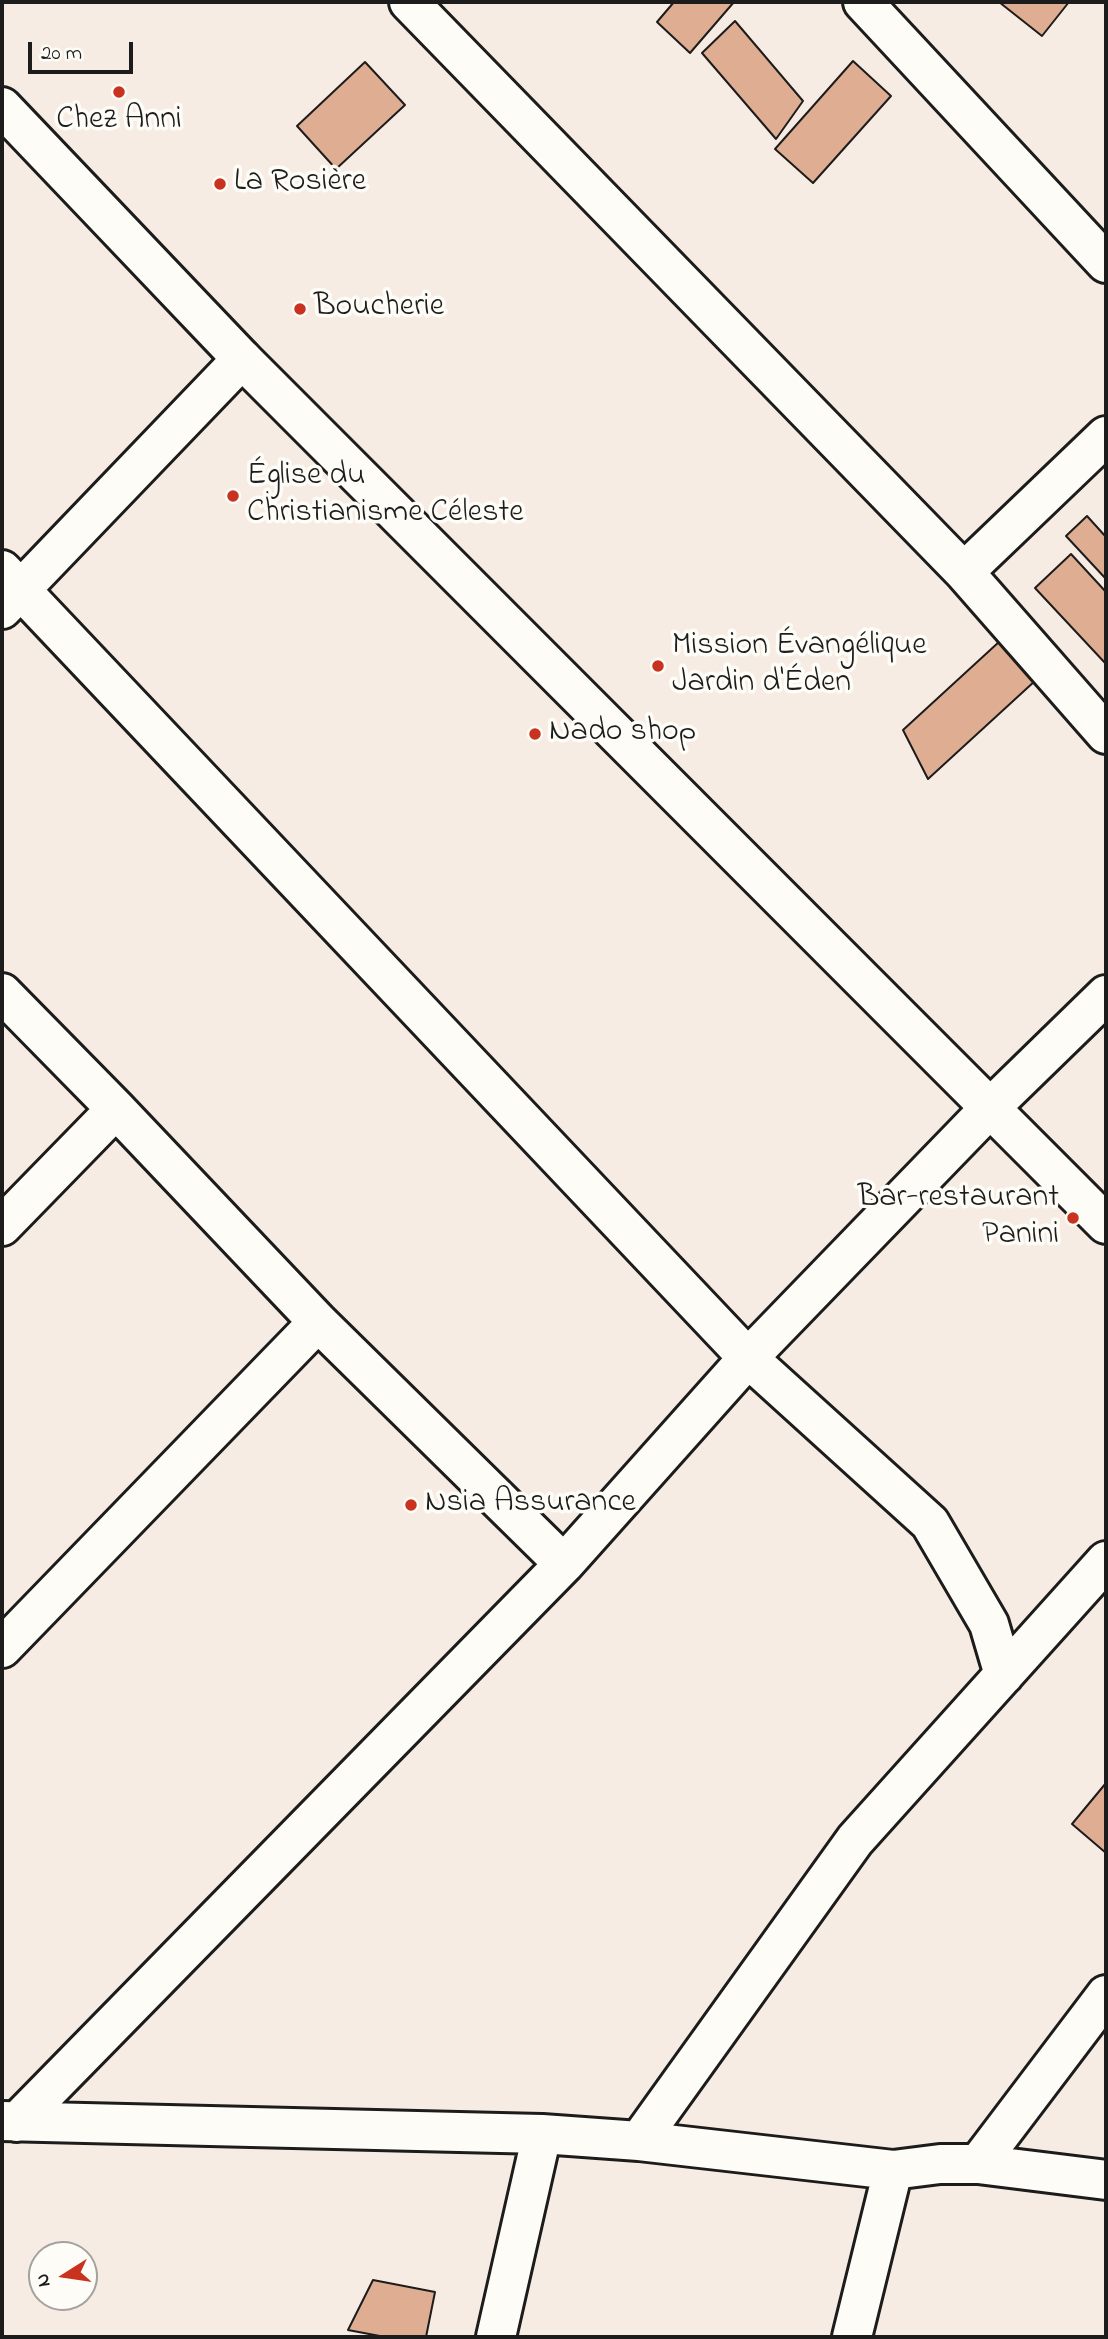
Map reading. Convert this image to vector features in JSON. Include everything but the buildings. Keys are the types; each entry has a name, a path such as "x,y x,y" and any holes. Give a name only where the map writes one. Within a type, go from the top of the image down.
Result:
{"street":[{"path":"409,2 964,572 1106,734"},
{"path":"863,2 1106,263"},
{"path":"2,107 242,359 1106,1224"},
{"path":"242,359 8,589 748,1358 930,1523 989,1624 1004,1675"},
{"path":"964,572 1106,436"},
{"path":"2,993 318,1322 564,1564"},
{"path":"9,2122 564,1564 748,1358 989,1109 1106,995"},
{"path":"2,1226 116,1109"},
{"path":"2,1648 318,1322"},
{"path":"639,2141 855,1840 1106,1561"},
{"path":"978,2164 1106,1995"},
{"path":"9,2122 542,2134 639,2141 893,2171 940,2164 978,2164 1106,2180"},
{"path":"496,2337 542,2134"},
{"path":"852,2337 893,2171"}],"place":[{"name":"Chez Anni","path":"119,92"},
{"name":"La Rosière","path":"220,184"},
{"name":"Boucherie","path":"300,309"},
{"name":"Église du Christianisme Céleste","path":"233,496"},
{"name":"Mission Évangélique Jardin d'Éden","path":"658,666"},
{"name":"Nado shop","path":"535,734"},
{"name":"Bar-restaurant Panini","path":"1073,1218"},
{"name":"Nsia Assurance","path":"411,1505"}]}
